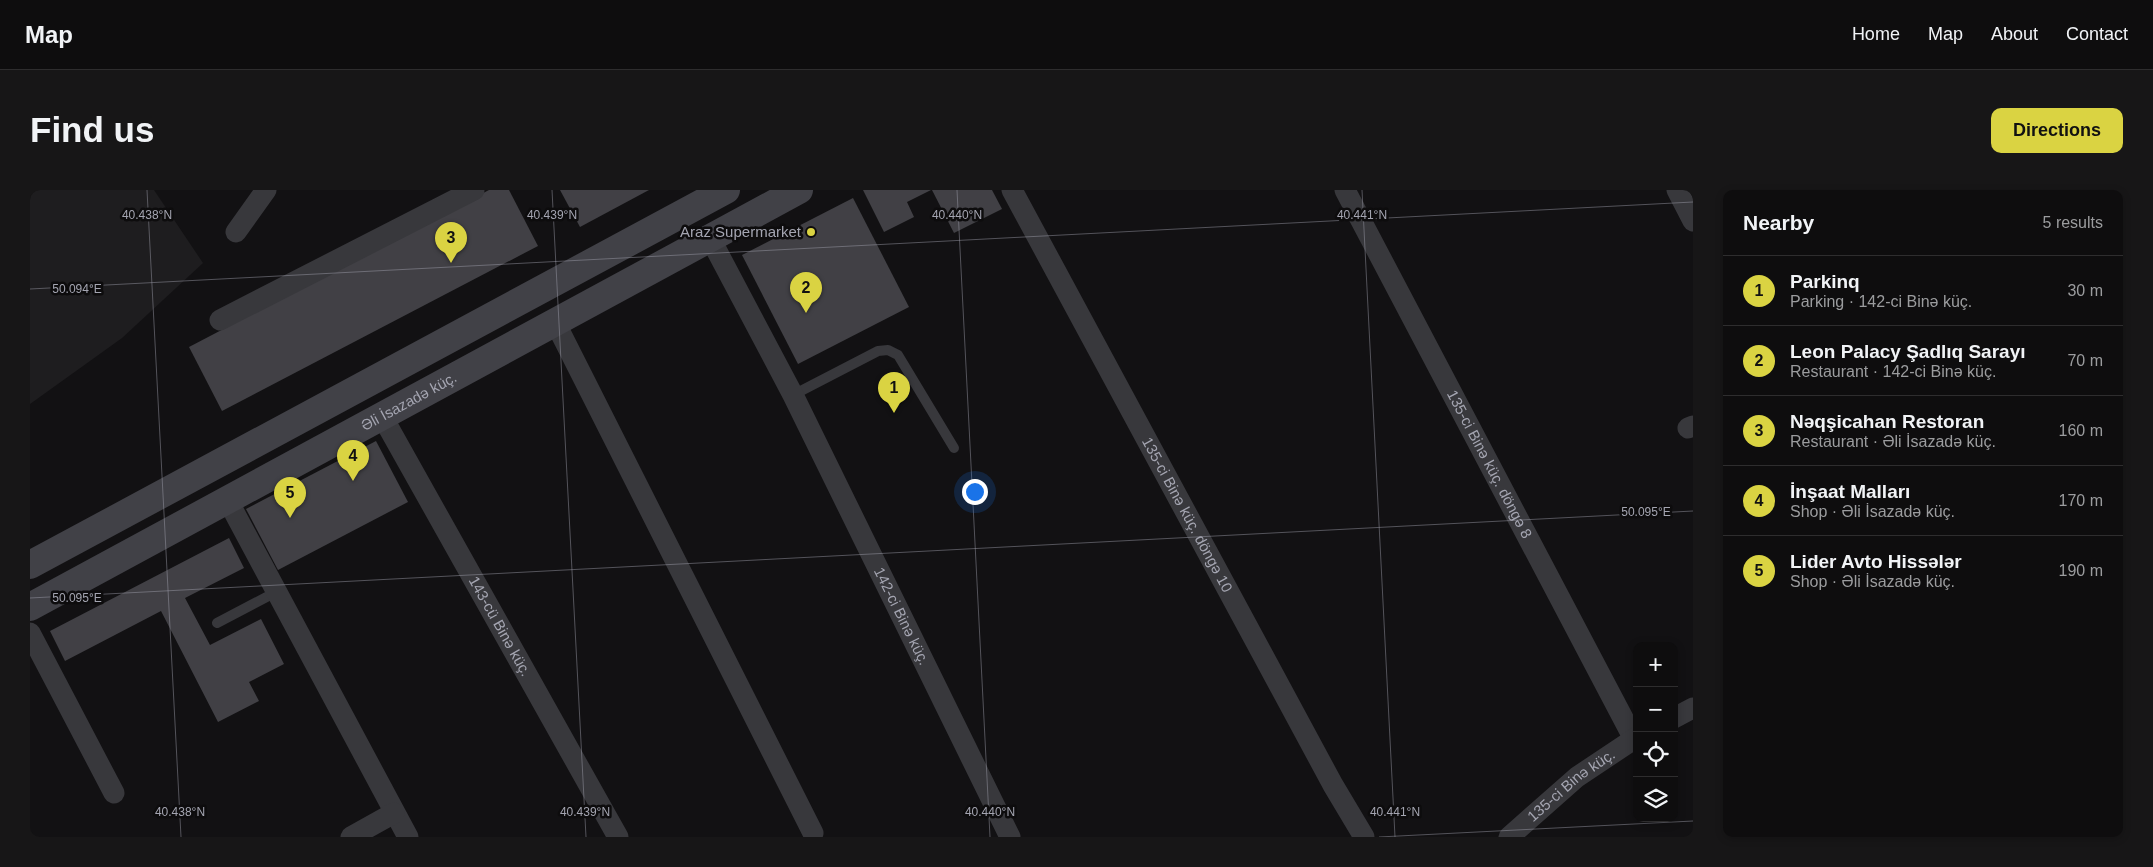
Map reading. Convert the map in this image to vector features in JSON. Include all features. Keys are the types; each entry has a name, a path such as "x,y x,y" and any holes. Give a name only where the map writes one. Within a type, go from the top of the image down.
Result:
{"main road":[{"path":"30,565 726,190"},
{"path":"732,190 746,218 799,190"},
{"path":"694,207 710,238"},
{"name":"Əli İsazadə küç.","path":"30,607 746,218"}],"street":[{"path":"236,232 266,190"},
{"path":"220,320 474,190"},
{"name":"135-ci Binə küç. döngə 10","path":"1012,190 1333,785 1364,837"},
{"name":"135-ci Binə küç. döngə 8","path":"1345,190 1633,734"},
{"path":"1676,190 1693,221"},
{"name":"142-ci Binə küç.","path":"710,238 793,395 1010,837"},
{"path":"554,322 813,833"},
{"name":"143-cü Binə küç.","path":"382,416 618,837"},
{"path":"227,500 408,837"},
{"path":"30,633 114,794"},
{"path":"1678,716 1693,708"},
{"name":"135-ci Binə küç.","path":"1509,837 1576,777 1633,739"},
{"path":"351,837 394,812"}],"lane":[{"path":"793,395 878,351 888,350 898,355 954,448"},
{"path":"217,623 276,592"}],"shaded area":[{"path":"30,190 154,190 203,263 122,338 30,404"}],"building":[{"path":"489,190 509,190 538,246 222,411 189,347"},
{"path":"560,190 649,190 580,227"},
{"path":"863,190 931,190 907,202 914,217 884,232"},
{"path":"932,190 992,190 1002,209 954,233"},
{"path":"853,198 909,307 798,364 742,255"},
{"path":"376,441 408,502 278,570 246,509"},
{"path":"229,538 244,568 185,598 210,645 261,619 284,664 249,682 259,701 218,722 161,611 65,661 50,631"}],"place":[{"name":"Araz Supermarket","path":"811,232"},
{"name":"Nəqşicahan Restoran","path":"451,263"},
{"name":"Leon Palaсу Şadlıq Sarayı","path":"806,313"},
{"name":"Parkinq","path":"894,413"},
{"name":"İnşaat Malları","path":"353,481"},
{"name":"Lider Avto Hissələr","path":"290,518"}]}
